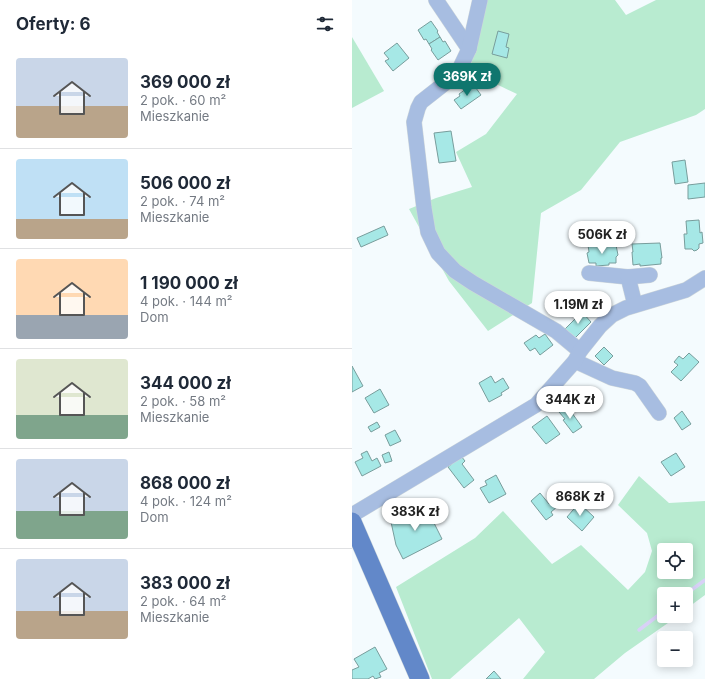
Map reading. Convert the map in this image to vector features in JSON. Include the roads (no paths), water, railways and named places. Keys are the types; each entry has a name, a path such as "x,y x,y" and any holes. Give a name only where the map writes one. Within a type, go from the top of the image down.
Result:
{"main road":[{"path":"352,522 420,679"}],"street":[{"path":"436,0 469,49"},
{"path":"480,0 469,49 460,68 421,102 414,122 428,232 438,254 472,283 556,331 577,356 612,378 635,383 640,386 659,413"},
{"path":"589,273 628,277 650,275"},
{"path":"628,277 635,305"},
{"path":"352,515 536,405 600,326 612,315 626,308 686,290 705,278"}],"waterway":[{"path":"693,589 705,580"},
{"path":"639,630 657,616"}]}
